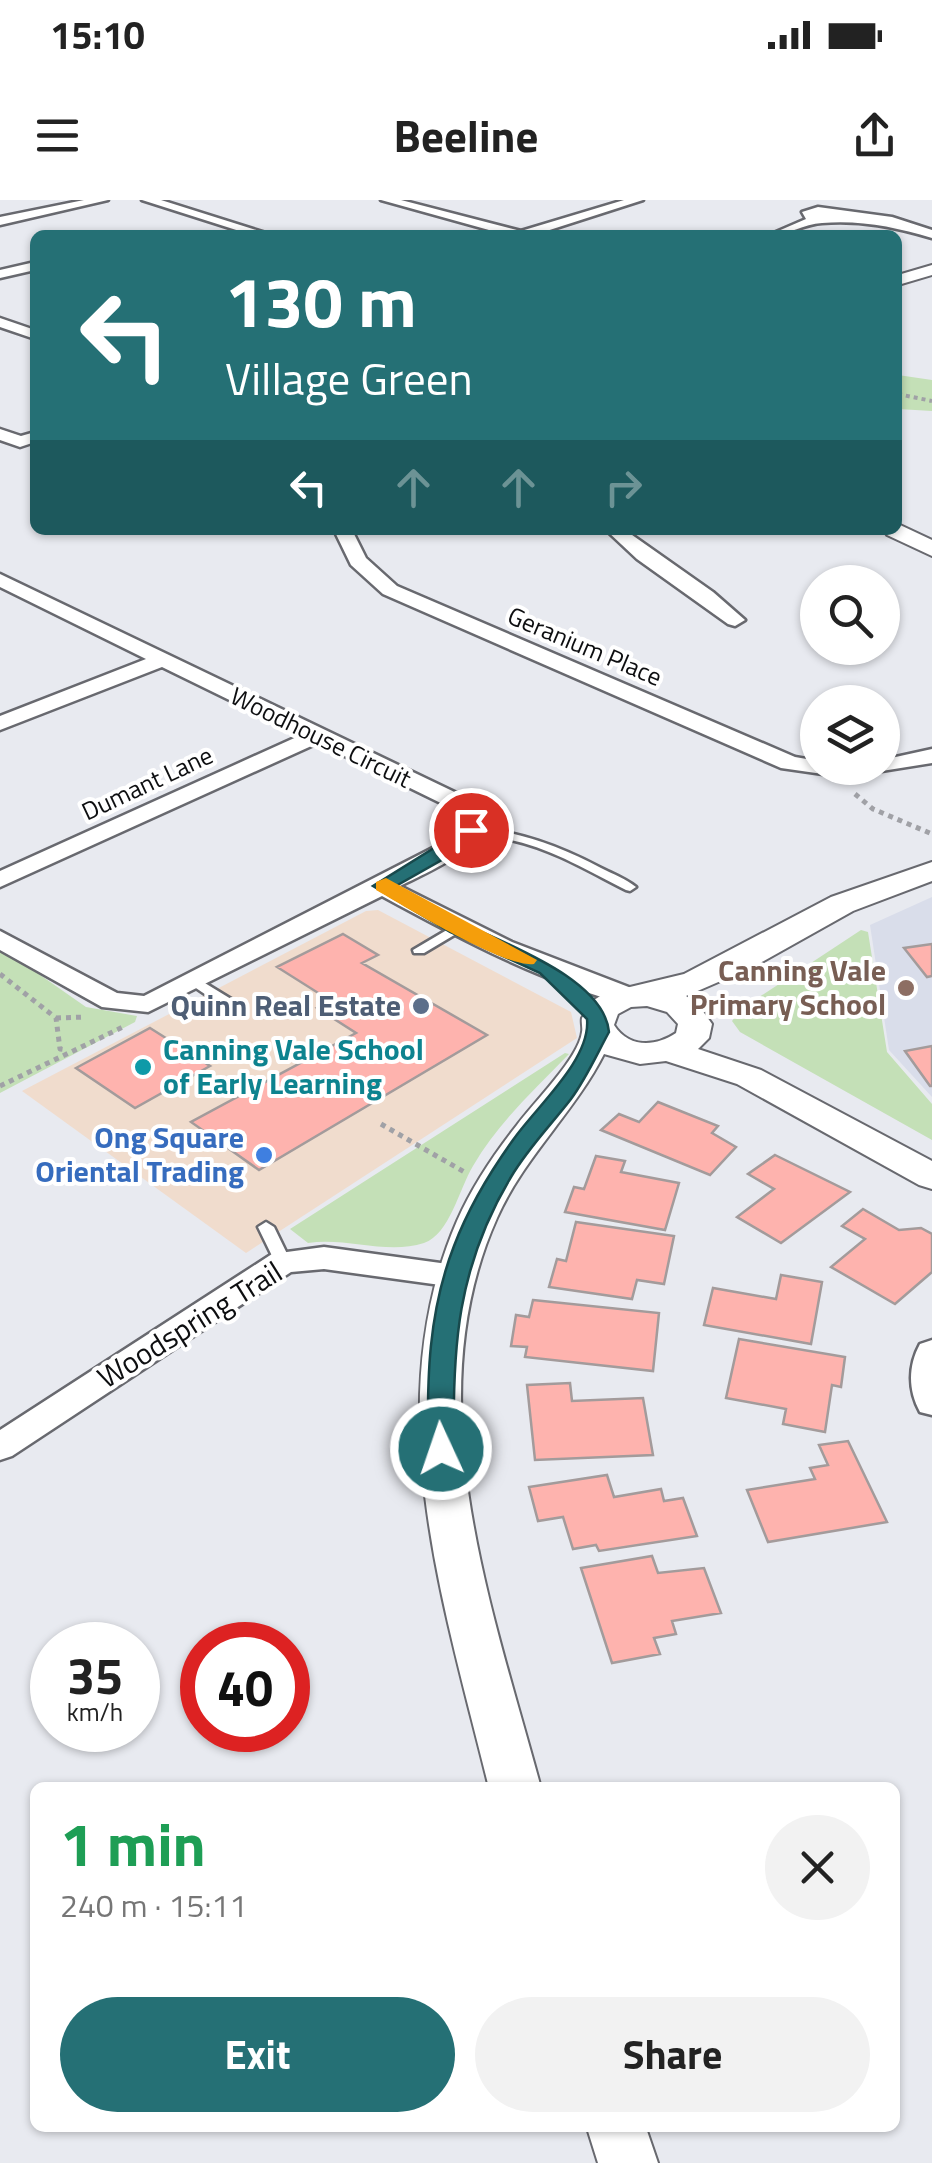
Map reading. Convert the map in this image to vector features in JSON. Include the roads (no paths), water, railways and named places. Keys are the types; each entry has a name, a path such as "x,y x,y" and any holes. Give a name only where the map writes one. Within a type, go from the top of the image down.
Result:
{"street":[{"path":"0,221 102,200"},
{"path":"148,200 249,230"},
{"path":"386,200 502,230"},
{"path":"538,230 637,200"},
{"path":"788,230 816,220 806,214 829,211 875,218 932,234"},
{"path":"875,218 905,211"},
{"path":"0,274 30,267"},
{"path":"902,279 932,270"},
{"path":"0,322 30,333"},
{"path":"0,434 28,439"},
{"path":"902,534 932,549"},
{"name":"Geranium Place","path":"344,535 358,562 390,590 788,762 833,773 874,770 932,756"},
{"path":"619,535 631,548 717,602 735,620"},
{"name":"Woodhouse Circuit","path":"0,580 459,803 471,817 471,830"},
{"path":"0,724 162,659"},
{"name":"Dumant Lane","path":"0,880 316,736"},
{"path":"0,939 111,1002 148,1004 382,886 464,840 471,830"},
{"path":"514,1782 463,1575 441,1449 440,1366 445,1315 476,1221 497,1180 533,1128 564,1093 608,1004 683,988 740,964 833,908 932,871"},
{"path":"382,886 457,928 547,969 675,1003 674,1038"},
{"path":"564,1093 674,1038 740,964"},
{"path":"547,969 598,1025 608,1042 674,1038 932,1177"},
{"name":"Woodspring Trail","path":"0,1448 283,1262 324,1258 456,1276"},
{"path":"932,1352 926,1385 932,1403"},
{"path":"618,2132 628,2163"}],"lane":[{"path":"471,830 531,838 630,887"},
{"path":"418,950 457,928"},
{"path":"195,981 226,1002"},
{"path":"266,1227 283,1262"}],"place":[{"name":"Canning Vale Primary School","path":"906,988"},
{"name":"Quinn Real Estate","path":"421,1006"},
{"name":"Canning Vale School of Early Learning","path":"143,1067"},
{"name":"Ong Square Oriental Trading","path":"264,1155"}]}
